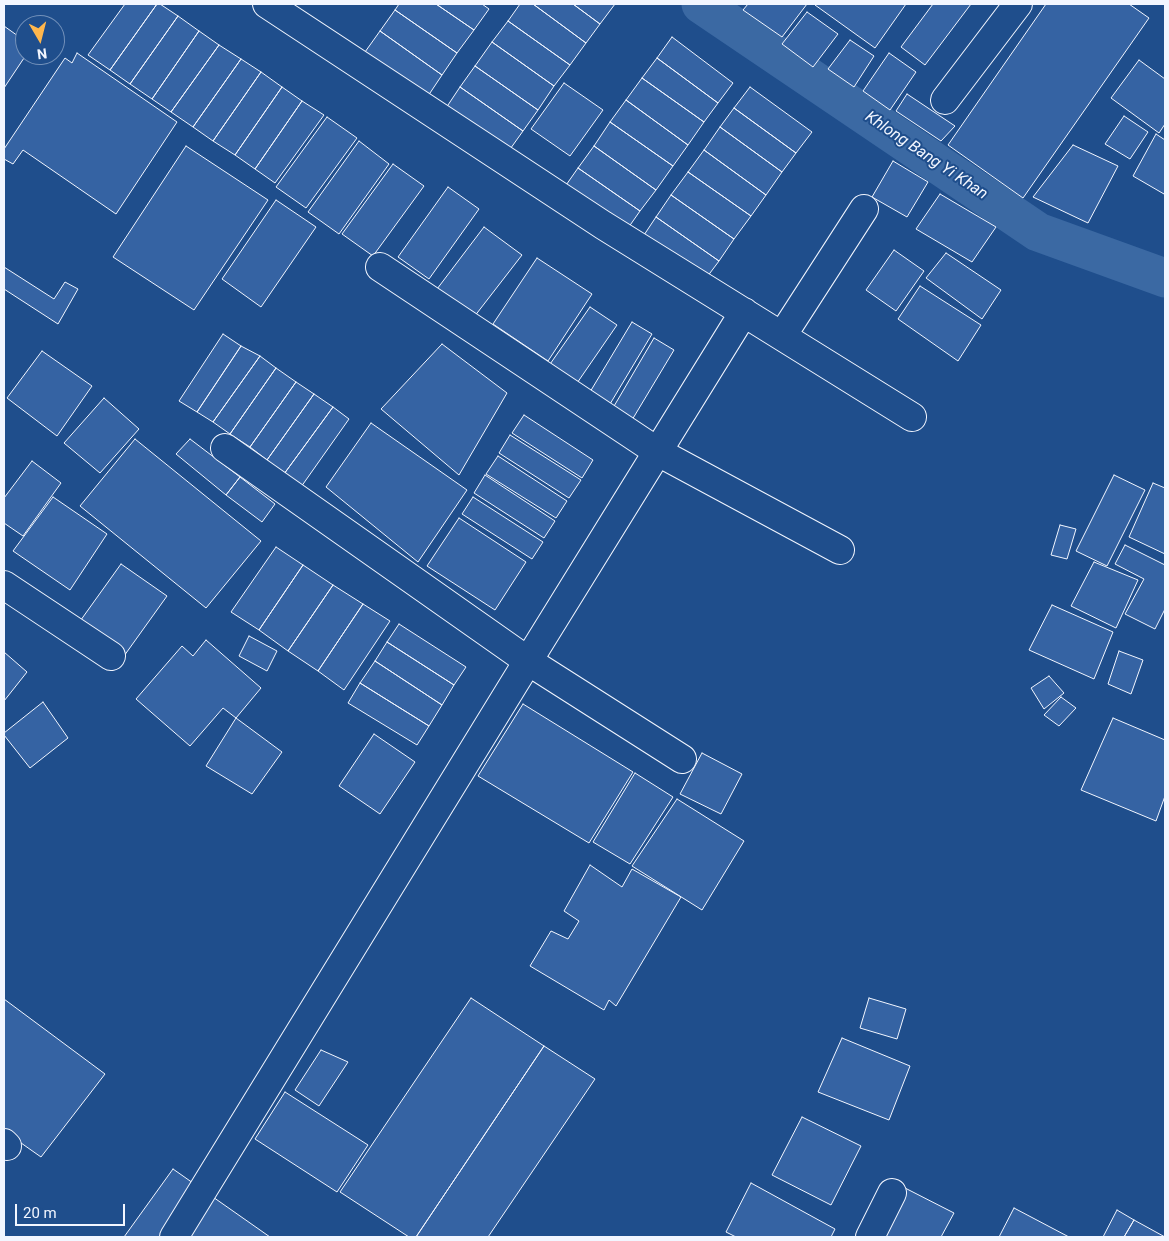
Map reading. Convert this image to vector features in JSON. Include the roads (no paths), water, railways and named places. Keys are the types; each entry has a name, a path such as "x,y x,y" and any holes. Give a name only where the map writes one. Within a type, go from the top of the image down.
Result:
{"street":[{"path":"267,4 603,225 912,417"},
{"path":"945,100 1018,4"},
{"path":"782,336 864,209"},
{"path":"380,267 658,452 840,550"},
{"path":"174,1237 744,312"},
{"path":"225,448 528,661 682,759"},
{"path":"4,586 110,656"},
{"path":"870,1237 892,1193"}],"waterway":[{"name":"Khlong Bang Yi Khan","path":"701,4 1038,232 1165,278"}]}
